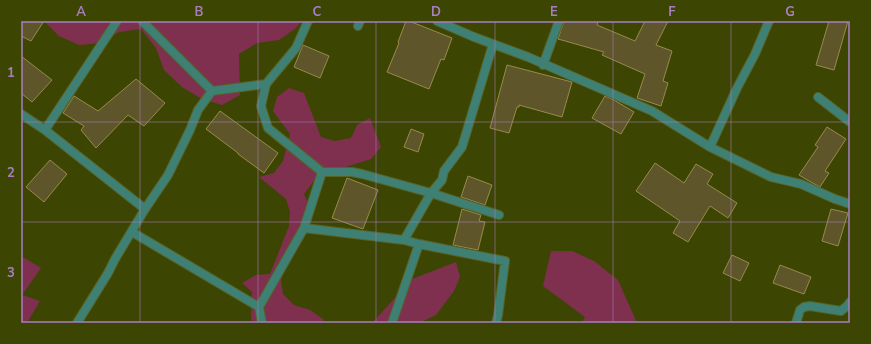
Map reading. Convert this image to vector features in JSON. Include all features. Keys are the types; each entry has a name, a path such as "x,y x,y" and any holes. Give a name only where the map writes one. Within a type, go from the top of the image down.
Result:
{"street":[{"path":"45,130 117,21"},
{"path":"142,21 212,91"},
{"path":"308,21 296,48 266,84 261,106 268,128 322,172 352,172 362,174 431,193 499,215"},
{"path":"437,21 474,38 528,57 543,65 602,89 652,112 710,146 771,176 801,184 850,204"},
{"path":"543,65 559,21"},
{"path":"710,146 736,88 755,54 768,21"},
{"path":"404,240 431,193 442,180 444,171 462,147 493,44"},
{"path":"77,323 145,209 168,175 198,110 212,91 266,84"},
{"path":"818,97 850,122"},
{"path":"21,114 45,130 145,209"},
{"path":"262,323 259,307 304,228 322,172"},
{"path":"304,228 404,240 505,261 496,323"},
{"path":"132,232 259,307"},
{"path":"392,323 419,244"},
{"path":"796,323 800,310 804,307 810,306 841,311 850,302"}],"shaded area":[{"path":"44,21 301,21 296,28 279,40 257,43 239,54 240,95 222,105 202,99 182,87 164,70 156,48 141,29 119,32 100,43 79,45 59,36"},
{"path":"289,88 304,93 321,137 335,141 351,138 357,125 370,118 381,147 371,159 327,173 313,182 304,194 310,208 284,264 281,279 283,294 294,305 310,310 323,319 324,323 254,323 251,320 252,292 242,283 256,275 270,274 289,226 290,212 286,199 259,177 274,173 283,161 290,134 273,111 277,97"},
{"path":"551,251 572,251 594,261 618,280 637,323 582,323 585,317 543,286"},
{"path":"21,256 41,268 22,295 40,301 27,323 21,323"},
{"path":"456,262 460,277 454,291 436,315 423,321 422,323 372,323 412,279"}],"building":[{"path":"21,21 44,21 31,41 21,36"},
{"path":"406,21 452,38 444,60 441,59 429,89 387,72"},
{"path":"564,21 598,21 597,25 635,41 645,21 668,21 656,45 672,51 663,81 668,83 661,106 637,98 645,74 602,55 604,52 558,39"},
{"path":"829,21 848,21 834,70 816,65"},
{"path":"303,45 329,56 320,78 294,67"},
{"path":"21,56 52,80 32,102 21,93"},
{"path":"507,65 572,82 562,117 519,105 519,107 517,107 509,133 490,128"},
{"path":"136,79 165,103 144,126 128,115 96,148 81,130 84,126 63,113 74,96 98,111"},
{"path":"605,96 634,112 621,134 592,118"},
{"path":"220,111 278,153 264,173 206,129"},
{"path":"827,127 846,139 825,171 829,173 820,187 799,175 818,147 815,145"},
{"path":"411,129 424,134 418,152 404,147"},
{"path":"50,160 67,174 44,202 26,187"},
{"path":"655,163 684,183 696,164 713,174 707,184 737,203 728,218 710,206 688,242 673,233 680,221 636,191"},
{"path":"468,176 492,185 485,205 461,197"},
{"path":"347,178 378,190 363,229 332,218"},
{"path":"462,209 481,215 479,221 485,222 478,250 453,245"},
{"path":"831,209 848,213 838,246 822,241"},
{"path":"732,255 749,263 740,281 723,273"},
{"path":"780,265 811,277 804,294 773,283"}]}
